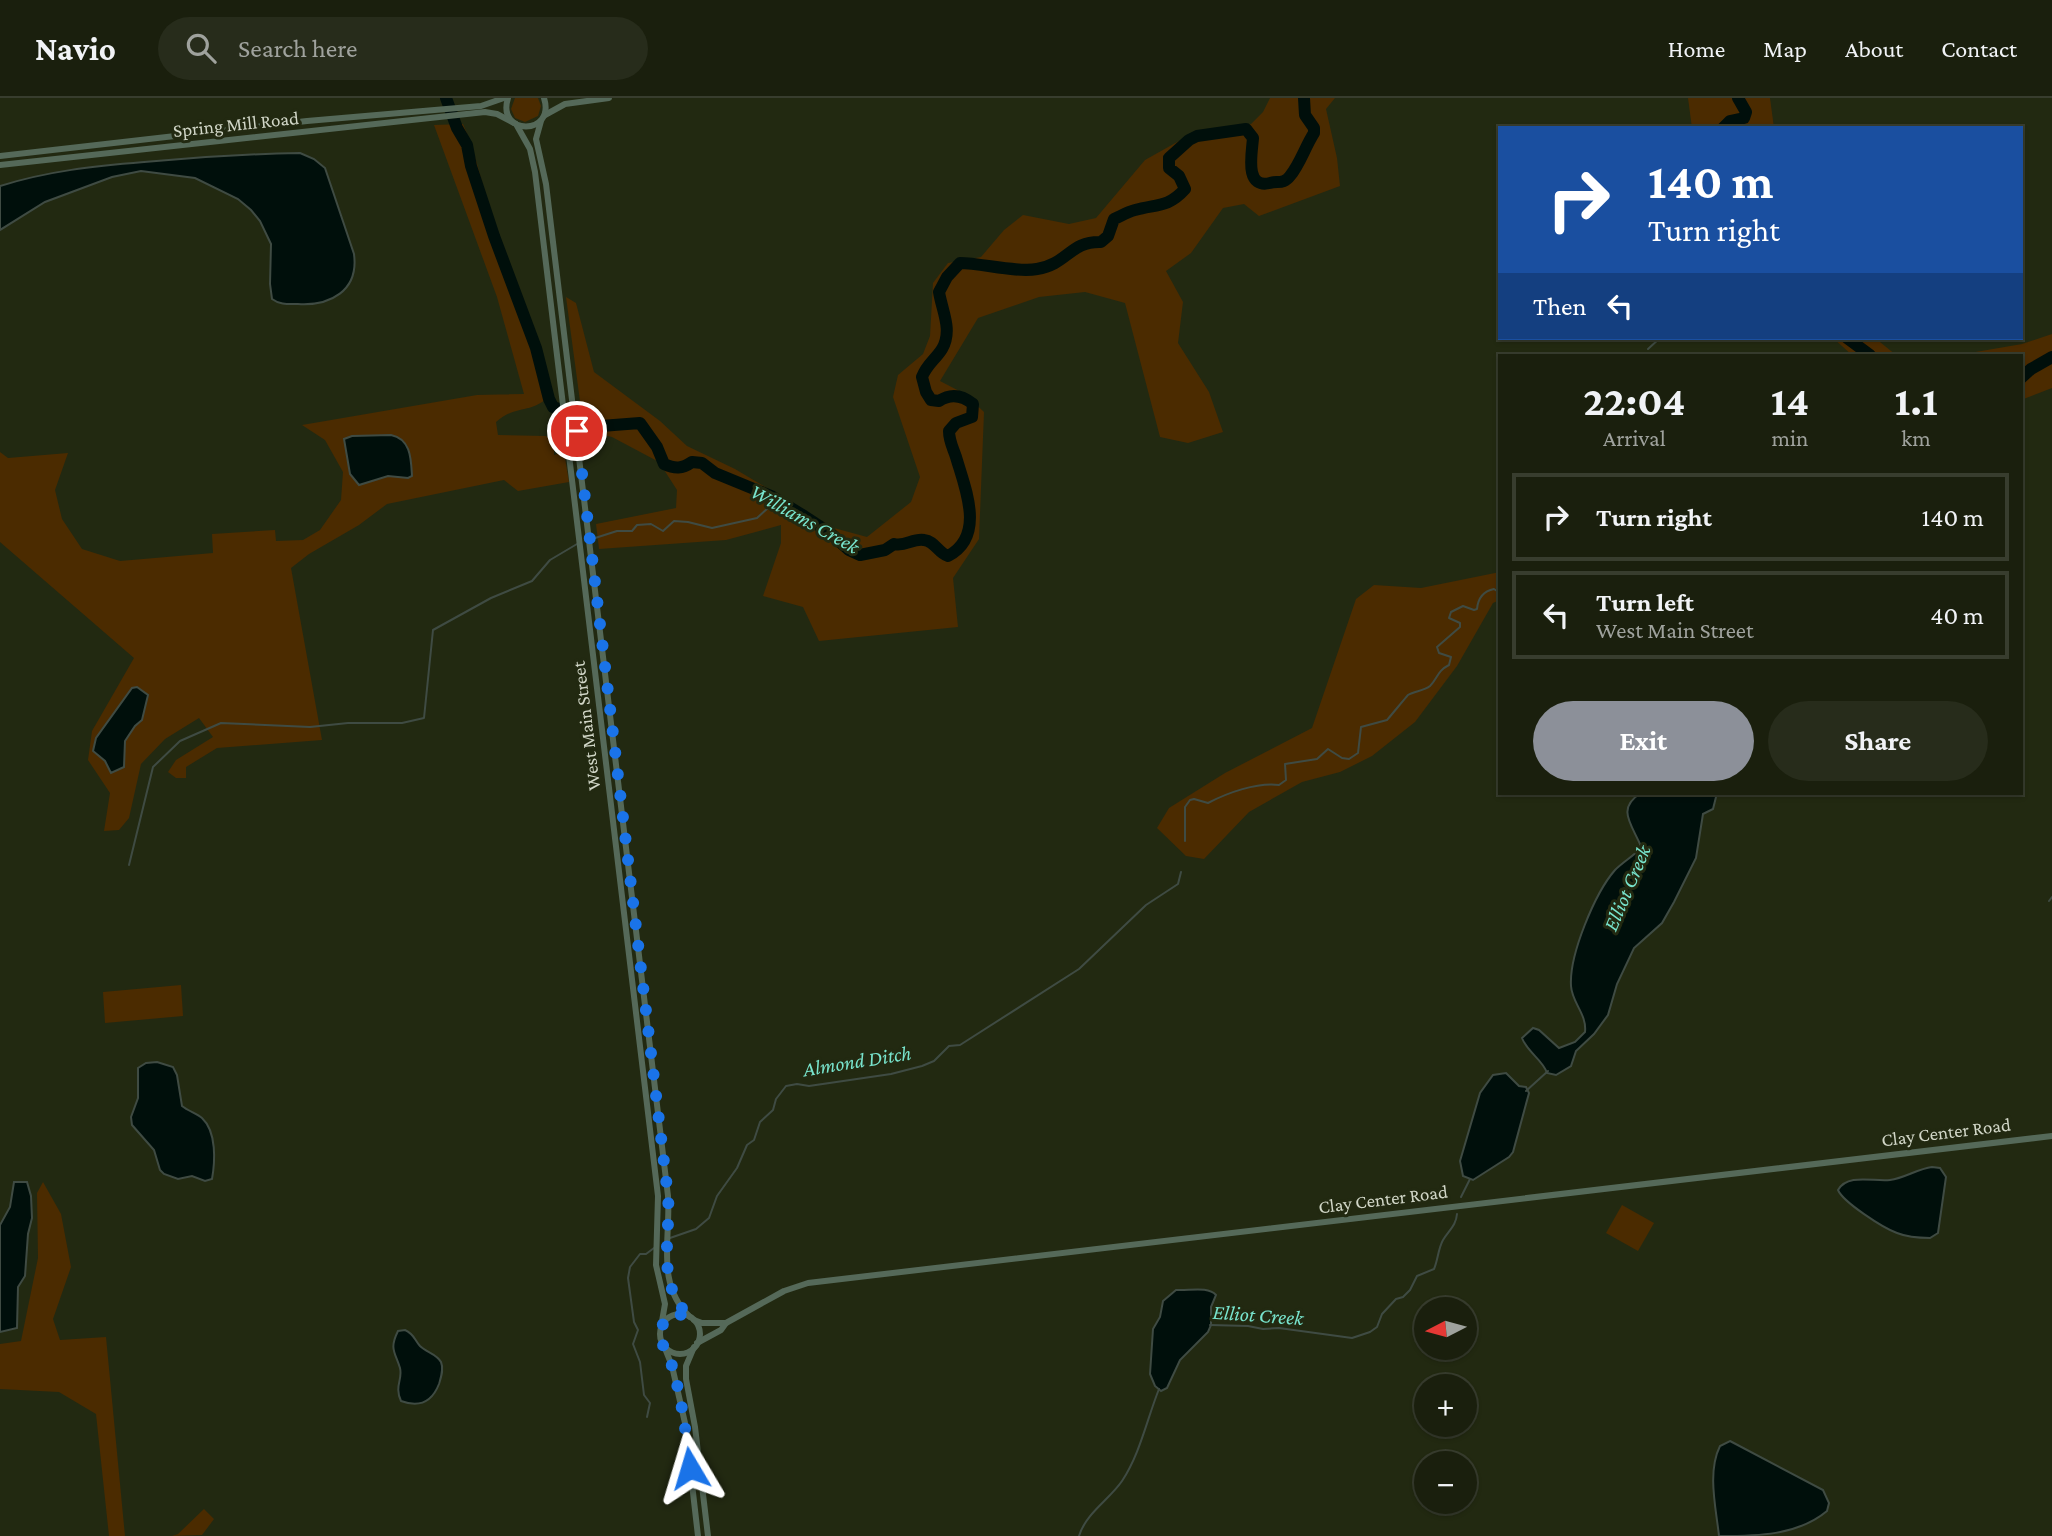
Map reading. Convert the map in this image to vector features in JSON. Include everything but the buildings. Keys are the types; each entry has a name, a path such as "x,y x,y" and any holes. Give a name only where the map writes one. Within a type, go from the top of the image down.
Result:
{"street":[{"name":"Spring Mill Road","path":"0,165 463,111 506,98"},
{"name":"West Main Street","path":"506,98 506,109 530,149 536,172 657,1184 659,1217 656,1259 665,1304 661,1327"},
{"name":"West Main Street","path":"544,98 547,106 536,142 546,184 577,431 668,1196 666,1251 670,1284 678,1303 692,1319"},
{"path":"515,124 529,127 565,104 609,98"},
{"name":"Spring Mill Road","path":"463,111 492,113 515,124"},
{"name":"Spring Mill Road","path":"0,156 307,121 436,114"},
{"name":"Clay Center Road","path":"696,1345 721,1330 726,1322 784,1291 808,1283 2052,1136"},
{"path":"698,1536 683,1413 669,1353 660,1335 661,1327 668,1318 676,1314 702,1323 726,1322"},
{"path":"692,1319 699,1329 696,1345 686,1366 685,1379 695,1427 708,1536"},
{"path":"664,1346 672,1352 681,1353 696,1345"}],"shaded area":[{"path":"515,98 538,98 541,106 538,116 525,122 515,118 511,109"},
{"path":"1270,98 1335,98 1326,109 1340,186 1259,216 1244,204 1223,208 1191,253 1166,271 1183,302 1178,343 1209,392 1223,432 1188,443 1160,437 1125,303 1085,292 1039,297 978,318 940,381 965,394 984,412 979,539 953,578 958,627 819,641 803,607 763,596 781,543 781,525 726,540 599,549 596,524 676,508 677,490 659,462 612,437 584,431 566,297 576,303 594,372 660,421 687,446 735,469 834,528 867,537 911,502 920,477 893,397 898,375 923,354 930,336 933,283 948,263 981,257 1004,230 1023,215 1069,224 1096,218 1145,160 1195,132 1251,124 1263,112"},
{"path":"1688,98 1770,98 1774,126 1692,126"},
{"path":"463,124 552,393 538,405 511,413 496,422 498,435 546,436 554,443 554,455 564,452 569,482 518,491 504,480 387,504 359,525 309,554 291,568 322,740 217,748 186,767 186,778 176,778 168,772 176,760 213,737 199,718 165,739 141,764 129,818 119,830 104,831 110,793 88,760 92,731 134,658 0,542 0,452 8,458 68,453 55,490 62,519 82,549 120,561 213,553 212,534 275,530 276,541 303,540 320,530 341,500 343,472 325,440 302,425 477,395 524,394 497,297 434,125"},
{"path":"2052,334 2052,388 2023,399 2023,354 1964,354 2022,344"},
{"path":"1835,340 1877,340 1895,354 1851,354"},
{"path":"1498,572 1498,601 1493,603 1457,666 1415,722 1372,756 1340,772 1302,782 1249,812 1204,859 1186,856 1157,828 1169,808 1225,773 1312,728 1356,599 1374,585 1421,588"},
{"path":"181,985 183,1016 105,1023 103,992"},
{"path":"43,1182 61,1214 71,1267 53,1319 60,1340 106,1337 125,1536 109,1536 96,1414 59,1392 0,1389 0,1344 21,1341 38,1258 37,1193"},
{"path":"1622,1205 1654,1223 1638,1251 1606,1233"},
{"path":"204,1509 214,1519 202,1535 172,1536 178,1534"}],"water":[{"path":"300,153 325,168 354,254 352,278 347,287 340,294 321,302 287,304 272,299 271,244 260,221 238,199 195,178 141,171 112,177 45,202 0,230 0,186 18,181 107,165"},
{"path":"352,436 398,437 406,445 412,476 388,476 359,485 350,474 344,439"},
{"path":"137,687 148,695 142,720 125,741 124,767 111,773 105,761 93,751 96,738 132,688"},
{"path":"1639,795 1716,795 1713,809 1703,814 1696,858 1662,923 1634,948 1617,984 1608,1015 1594,1034 1576,1051 1571,1066 1556,1075 1547,1073 1522,1038 1533,1028 1559,1048 1575,1042 1585,1032 1584,1020 1571,986 1574,958 1599,893 1615,870 1640,849 1628,816 1629,804"},
{"path":"157,1062 173,1067 182,1106 207,1124 213,1139 212,1179 205,1181 192,1176 178,1179 164,1174 160,1170 154,1150 132,1125 131,1117 138,1098 138,1068 146,1063"},
{"path":"1506,1073 1519,1086 1526,1087 1529,1093 1513,1152 1473,1180 1463,1176 1460,1161 1480,1093 1493,1075"},
{"path":"1932,1167 1940,1168 1946,1177 1938,1233 1930,1238 1909,1236 1891,1230 1855,1208 1838,1190 1842,1185 1855,1180 1890,1180"},
{"path":"14,1182 27,1182 32,1218 25,1276 18,1287 17,1328 0,1332 0,1225 10,1207"},
{"path":"1176,1290 1203,1290 1216,1295 1211,1307 1211,1325 1208,1332 1180,1360 1167,1388 1161,1391 1155,1386 1150,1374 1153,1329 1160,1317 1163,1301"},
{"path":"405,1330 420,1346 437,1357 442,1365 439,1384 433,1395 424,1402 414,1404 401,1401 399,1396 401,1372 393,1346 398,1331"},
{"path":"1730,1441 1823,1490 1829,1503 1827,1511 1789,1530 1762,1535 1719,1536 1714,1467 1720,1446"}],"waterway":[{"name":"Williams Creek","path":"446,98 457,128 467,145 471,166 536,348 553,407 584,417 601,426 640,423 657,447 664,464 678,468 692,462 702,463 715,473 771,496 860,555 885,550 894,544 920,540 931,542 948,556 960,547 970,524 967,497 949,431 956,423 972,417 973,404 956,396 939,401 931,400 922,377 942,349 947,335 939,292 947,277 960,263 1019,270 1037,269 1056,263 1082,245 1101,242 1108,236 1114,219 1132,211 1167,202 1185,189 1179,176 1169,168 1169,158 1197,136 1246,129 1253,138 1251,168 1256,181 1262,183 1285,180 1297,166 1314,133 1314,128 1305,115 1304,98"},
{"name":"Williams Creek","path":"1725,126 1730,121 1744,118 1746,112 1738,98"},
{"name":"Almond Ditch","path":"1648,349 1658,340"},
{"name":"Williams Creek","path":"1850,340 1869,354"},
{"name":"Williams Creek","path":"2023,376 2052,357"},
{"path":"592,539 617,531 632,531 637,525 651,524 663,531 674,521 712,528 757,518 768,508 784,505"},
{"path":"129,865 153,767 180,741 221,723 310,727 348,723 402,723 424,718 433,630 491,598 532,581 550,560 577,544"},
{"name":"Almond Ditch","path":"1185,841 1185,807 1190,800 1208,803 1242,789 1279,785 1286,780 1285,764 1317,759 1328,749 1342,758 1349,759 1358,753 1361,727 1387,720 1408,695 1430,686 1449,665 1451,657 1439,653 1437,647 1460,627 1460,623 1449,618 1451,612 1463,606 1477,609 1484,593 1494,589 1498,592"},
{"name":"Almond Ditch","path":"670,1238 696,1229 709,1218 717,1196 737,1168 747,1145 754,1140 760,1122 773,1110 776,1099 786,1086 809,1086 891,1074 934,1061 949,1046 960,1045 1079,969 1146,905 1178,884 1181,872"},
{"path":"2049,901 2052,897"},
{"name":"Elliot Creek","path":"1526,1091 1548,1071"},
{"name":"Elliot Creek","path":"1461,1197 1470,1179"},
{"name":"Elliot Creek","path":"1210,1325 1279,1328 1352,1338 1370,1332 1377,1327 1382,1314 1396,1299 1403,1297 1410,1290 1417,1276 1434,1269 1441,1243 1454,1225 1457,1214"},
{"name":"Almond Ditch","path":"647,1417 650,1403 644,1395 640,1362 633,1344 638,1330 634,1322 628,1278 630,1267 640,1254 646,1254 654,1248"},
{"name":"Elliot Creek","path":"1079,1536 1092,1513 1117,1488 1128,1471 1159,1389"}],"route":[{"path":"577,431 668,1196 666,1269 674,1295 690,1317 676,1314 668,1318 661,1327 660,1335 669,1353 678,1389 690,1468"}]}
